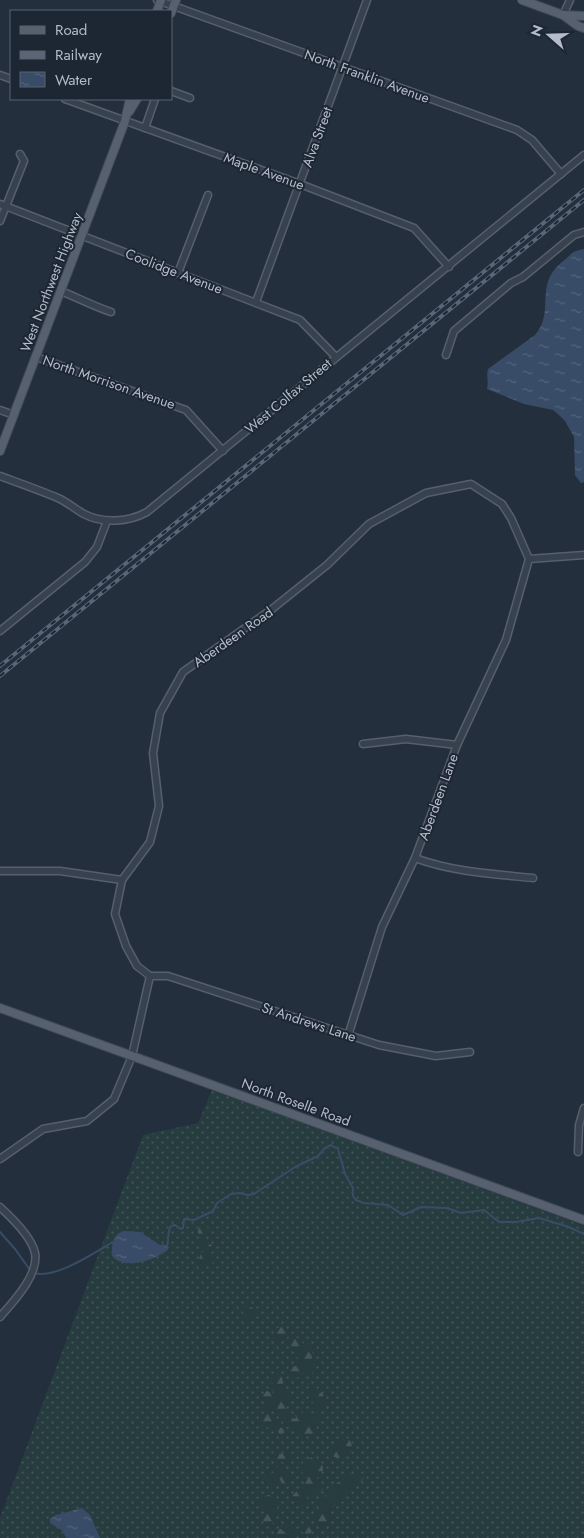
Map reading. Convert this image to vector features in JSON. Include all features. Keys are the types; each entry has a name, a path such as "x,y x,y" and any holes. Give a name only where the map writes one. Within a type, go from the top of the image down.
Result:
{"main road":[{"path":"522,0 563,15 584,28"},
{"path":"563,15 584,16"},
{"name":"West Northwest Highway","path":"0,452 125,120 130,100"},
{"name":"West Northwest Highway","path":"125,120 136,100"},
{"name":"North Roselle Road","path":"0,1008 584,1220"}],"street":[{"name":"North Franklin Avenue","path":"160,0 517,130 532,140 561,174"},
{"name":"Alva Street","path":"256,302 367,0"},
{"path":"563,15 570,0"},
{"path":"172,91 190,98"},
{"name":"Maple Avenue","path":"68,100 300,184 414,228 449,267"},
{"path":"145,128 154,100"},
{"path":"0,221 3,205 21,171 24,161 20,154"},
{"name":"West Colfax Street","path":"107,521 135,519 147,512 223,451 335,356 449,267 584,155"},
{"path":"178,273 208,195"},
{"name":"Coolidge Avenue","path":"3,205 300,320 335,356"},
{"path":"446,355 454,331 511,283 523,277 574,235 584,232"},
{"path":"61,291 89,305 111,312"},
{"name":"North Morrison Avenue","path":"36,357 186,410 223,451"},
{"path":"0,410 14,415"},
{"path":"0,476 57,497 90,517 107,521 97,547 85,562 0,631"},
{"name":"Aberdeen Road","path":"150,976 137,966 126,946 115,914 122,880 150,842 159,806 153,753 160,713 183,672 272,610 327,566 369,524 426,493 470,484 502,504 511,518 528,559"},
{"path":"528,559 584,555"},
{"name":"Aberdeen Lane","path":"348,1036 382,927 415,858 457,745 506,640 528,559"},
{"path":"363,744 406,739 457,745"},
{"path":"415,858 436,866 533,878"},
{"path":"0,871 60,871 122,880"},
{"path":"0,1159 43,1129 87,1121 114,1099 132,1056 150,976"},
{"name":"St Andrews Lane","path":"150,976 168,976 379,1045 436,1056 470,1052"},
{"path":"578,1152 579,1124 584,1108"},
{"path":"0,1207 18,1224 35,1252 31,1274 24,1289 0,1317"}],"green space":[{"path":"212,1090 584,1226 584,1538 0,1538 0,1518 143,1135 198,1123"},
{"path":"201,1226 208,1228 207,1243 212,1245 210,1251 215,1257 209,1266 201,1264 199,1259 201,1253 206,1250 205,1245 199,1242 201,1237 198,1234 198,1230"},
{"path":"249,1306 256,1315 255,1319 250,1322 245,1320 243,1312 245,1307"},
{"path":"281,1327 286,1329 288,1334 286,1339 281,1341 276,1339 274,1334 276,1329"},
{"path":"293,1338 301,1339 303,1344 313,1349 312,1359 316,1366 313,1373 307,1375 302,1373 299,1377 295,1378 290,1376 289,1371 291,1367 299,1367 301,1361 297,1357 296,1351 290,1345 290,1341"},
{"path":"275,1372 282,1376 282,1389 291,1400 289,1405 285,1406 287,1412 285,1416 267,1410 263,1399 266,1391 275,1393 276,1388 270,1380 271,1375"},
{"path":"310,1386 316,1387 323,1394 324,1405 321,1410 316,1410 313,1407 312,1396 307,1391"},
{"path":"305,1411 309,1415 315,1412 319,1415 318,1420 314,1422 315,1430 312,1434 296,1433 291,1427 286,1427 283,1424 283,1419 286,1416 291,1416 294,1419 296,1418 295,1413 300,1414"},
{"path":"263,1413 279,1422 280,1427 285,1429 284,1433 280,1435 274,1429 262,1425"},
{"path":"347,1438 351,1443 352,1450 338,1458 334,1457 329,1448"},
{"path":"288,1453 292,1457 292,1461 289,1464 285,1464 281,1460 272,1457 271,1454 276,1455"},
{"path":"303,1456 306,1459 316,1458 321,1461 323,1471 317,1478 322,1483 323,1489 318,1495 308,1495 306,1503 299,1505 294,1502 293,1495 297,1491 304,1491 304,1485 308,1479 302,1472 303,1462 300,1458"},
{"path":"282,1468 284,1473 290,1475 290,1482 285,1484 280,1479 277,1479 273,1485 266,1484 265,1476 268,1473 273,1473 274,1469"},
{"path":"358,1472 363,1476 362,1481 348,1489 347,1494 343,1498 337,1499 333,1496 331,1491 333,1485 339,1482 342,1477"},
{"path":"268,1495 276,1497 279,1504 277,1510 273,1513 275,1517 274,1522 269,1525 265,1524 262,1520 265,1513 260,1505 262,1498"},
{"path":"328,1495 333,1497 335,1502 333,1507 328,1509 323,1507 321,1502 323,1497"},
{"path":"322,1511 330,1519 322,1527 314,1519"},
{"path":"309,1522 312,1523 312,1533 305,1534 302,1533 301,1526 302,1523"},
{"path":"292,1524 296,1527 294,1533 296,1538 278,1538 275,1536 276,1529 281,1529 284,1532 288,1525"}],"water":[{"path":"584,249 584,482 581,483 575,475 574,437 565,421 553,410 524,404 487,389 487,374 488,369 535,335 544,317 546,289 553,271 571,254"},
{"path":"124,1231 140,1232 160,1245 167,1246 168,1250 140,1262 125,1263 118,1260 112,1256 113,1244 115,1237"},
{"path":"82,1508 90,1515 100,1538 66,1538 63,1531 50,1523 50,1519 56,1515"}],"waterway":[{"path":"167,1246 171,1226 175,1225 181,1229 183,1228 184,1219 194,1220 213,1211 217,1203 231,1194 254,1194 295,1167 318,1156 325,1148 331,1145 338,1149 345,1174 353,1188 353,1196 356,1200 364,1203 388,1205 403,1215 421,1207 447,1208 461,1213 484,1210 499,1222 516,1222 539,1218 569,1227 584,1234"},
{"path":"0,1232 30,1270"},
{"path":"34,1273 43,1274 64,1269 113,1242"}],"railway":[{"path":"0,666 584,190"},
{"path":"0,676 584,200"}]}
